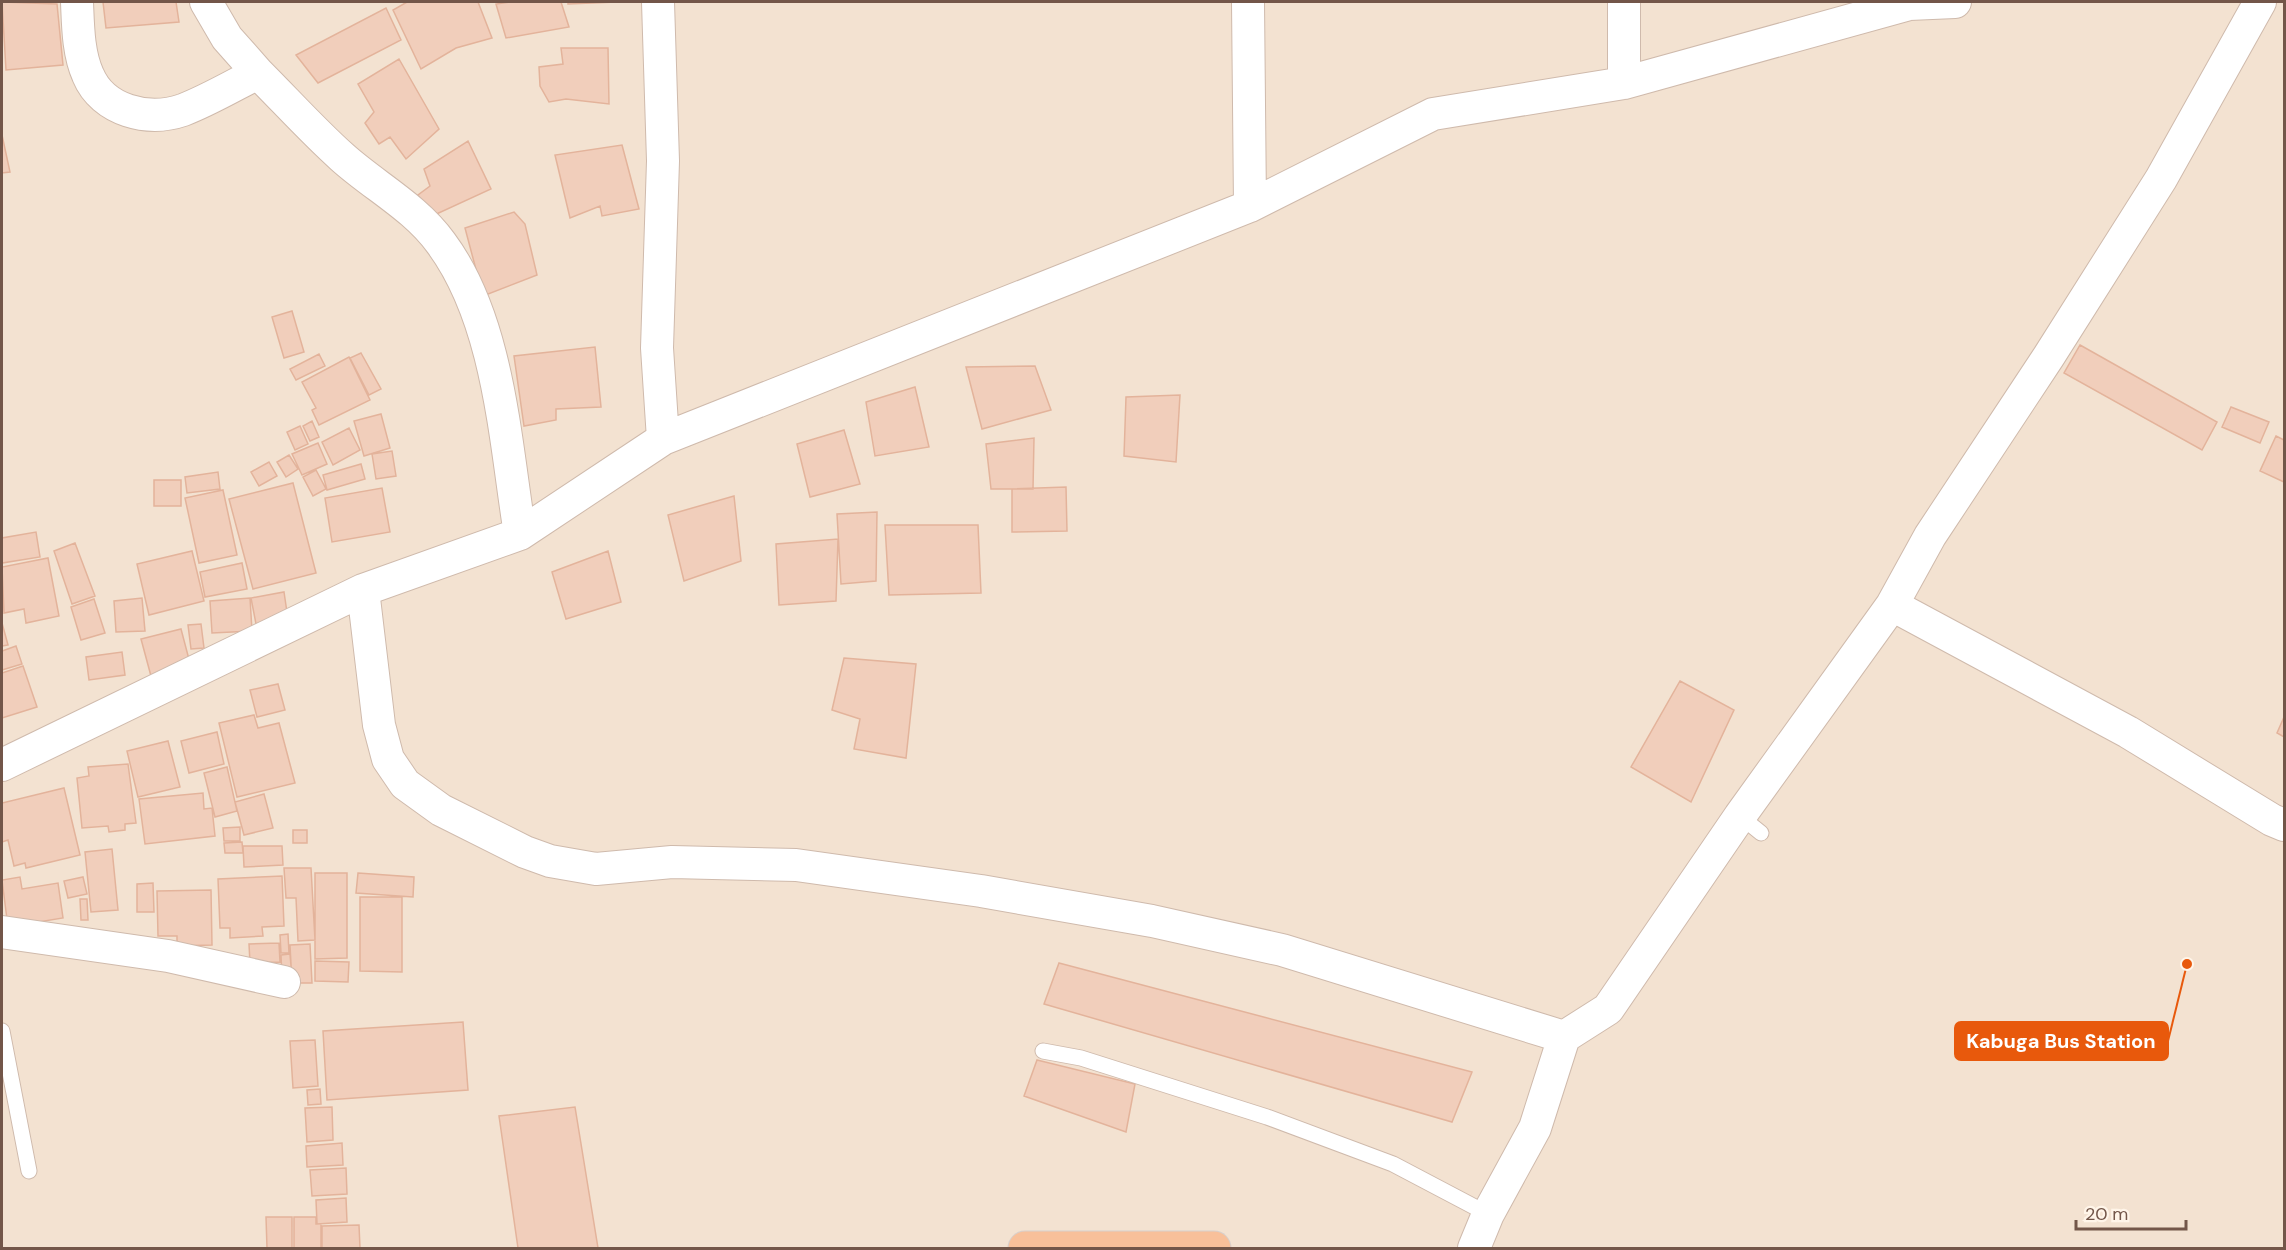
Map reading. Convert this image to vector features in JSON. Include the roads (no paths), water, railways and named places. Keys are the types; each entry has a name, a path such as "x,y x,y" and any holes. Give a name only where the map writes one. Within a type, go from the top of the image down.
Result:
{"highway":[{"path":"1025,1248 1214,1248"}],"street":[{"path":"77,2 78,33 88,75 105,98 123,110 152,115 182,110 258,74"},
{"path":"206,2 227,38 258,74 342,158 411,212 441,243 466,288 494,371 520,534"},
{"path":"658,2 663,161 657,348 663,439"},
{"path":"1248,2 1250,206"},
{"path":"1624,2 1624,83"},
{"path":"2,765 363,590 520,534 663,439 1250,206 1433,114 1624,83 1909,4 1955,2"},
{"path":"1474,1248 1488,1214 1535,1128 1564,1037 1608,1009 1750,825 1892,605 1930,536 2106,268 2161,179 2260,2"},
{"path":"363,590 379,724 388,759 405,784 441,810 525,852 550,861 596,869 672,862 796,865 981,891 1152,921 1282,950 1564,1037"},
{"path":"1892,605 2128,732 2272,820 2284,825"},
{"path":"2,932 168,956 284,982"}],"lane":[{"path":"2,1031 29,1171"},
{"path":"1043,1051 1081,1058 1278,1121 1394,1164 1488,1214"}],"place":[{"name":"Kabuga Bus Station","path":"2187,964"}]}
